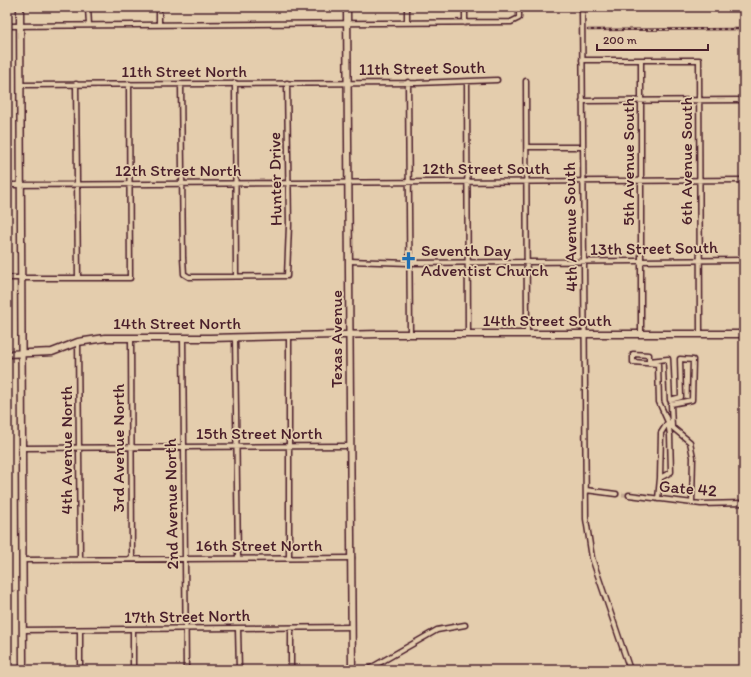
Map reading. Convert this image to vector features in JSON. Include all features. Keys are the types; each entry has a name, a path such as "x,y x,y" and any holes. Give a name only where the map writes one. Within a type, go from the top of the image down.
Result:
{"street":[{"path":"20,7 23,670"},
{"path":"88,7 88,25"},
{"path":"159,7 159,25"},
{"name":"Texas Avenue","path":"347,7 352,670"},
{"path":"407,7 407,23"},
{"path":"465,7 465,23"},
{"path":"7,26 511,22 519,18 519,7"},
{"name":"4th Avenue South","path":"582,7 586,519 592,558 630,670"},
{"path":"582,60 641,62"},
{"name":"6th Avenue South","path":"641,62 699,60 700,334"},
{"name":"5th Avenue South","path":"641,62 641,334"},
{"name":"11th Street South","path":"348,82 467,82 497,80"},
{"path":"526,81 527,334"},
{"name":"11th Street North","path":"20,85 348,82"},
{"path":"408,82 410,334"},
{"path":"467,82 468,334"},
{"path":"181,84 184,273 189,277 236,276 235,83"},
{"name":"Hunter Drive","path":"236,276 287,274 289,225 287,83"},
{"path":"76,84 78,277"},
{"path":"7,278 130,278 129,84"},
{"path":"582,101 744,100"},
{"path":"527,147 582,147"},
{"name":"12th Street South","path":"349,182 744,180"},
{"name":"12th Street North","path":"7,184 349,182"},
{"name":"13th Street South","path":"349,261 468,263 744,260"},
{"name":"14th Street South","path":"350,335 744,334"},
{"name":"14th Street North","path":"7,354 52,352 78,342 105,338 350,335"},
{"path":"289,336 289,558"},
{"path":"235,337 238,558"},
{"name":"3rd Avenue North","path":"130,338 132,558"},
{"name":"2nd Avenue North","path":"183,338 186,670"},
{"name":"4th Avenue North","path":"78,342 80,559"},
{"path":"660,478 671,472 670,435 668,422 659,402 658,364 633,362 633,354 648,355 648,361 668,359 670,400 680,398 680,359 693,360 692,400 671,404 672,427 690,442 693,457 692,503"},
{"path":"658,499 661,433 668,422"},
{"name":"15th Street North","path":"23,448 350,446"},
{"path":"586,490 616,494"},
{"name":"Gate 42","path":"629,495 692,503 744,504"},
{"name":"16th Street North","path":"23,560 132,558 352,558"},
{"path":"368,670 437,630 465,625"},
{"name":"17th Street North","path":"23,630 80,631 133,629 352,627"},
{"path":"291,628 291,670"},
{"path":"133,629 133,670"},
{"path":"238,629 238,670"},
{"path":"80,631 80,670"}],"waterway":[{"path":"7,591 15,591"}],"tunnel":[{"path":"616,494 629,495"}],"railway":[{"path":"588,30 744,29"}],"place":[{"name":"Seventh Day Adventist Church","path":"408,260"}]}
